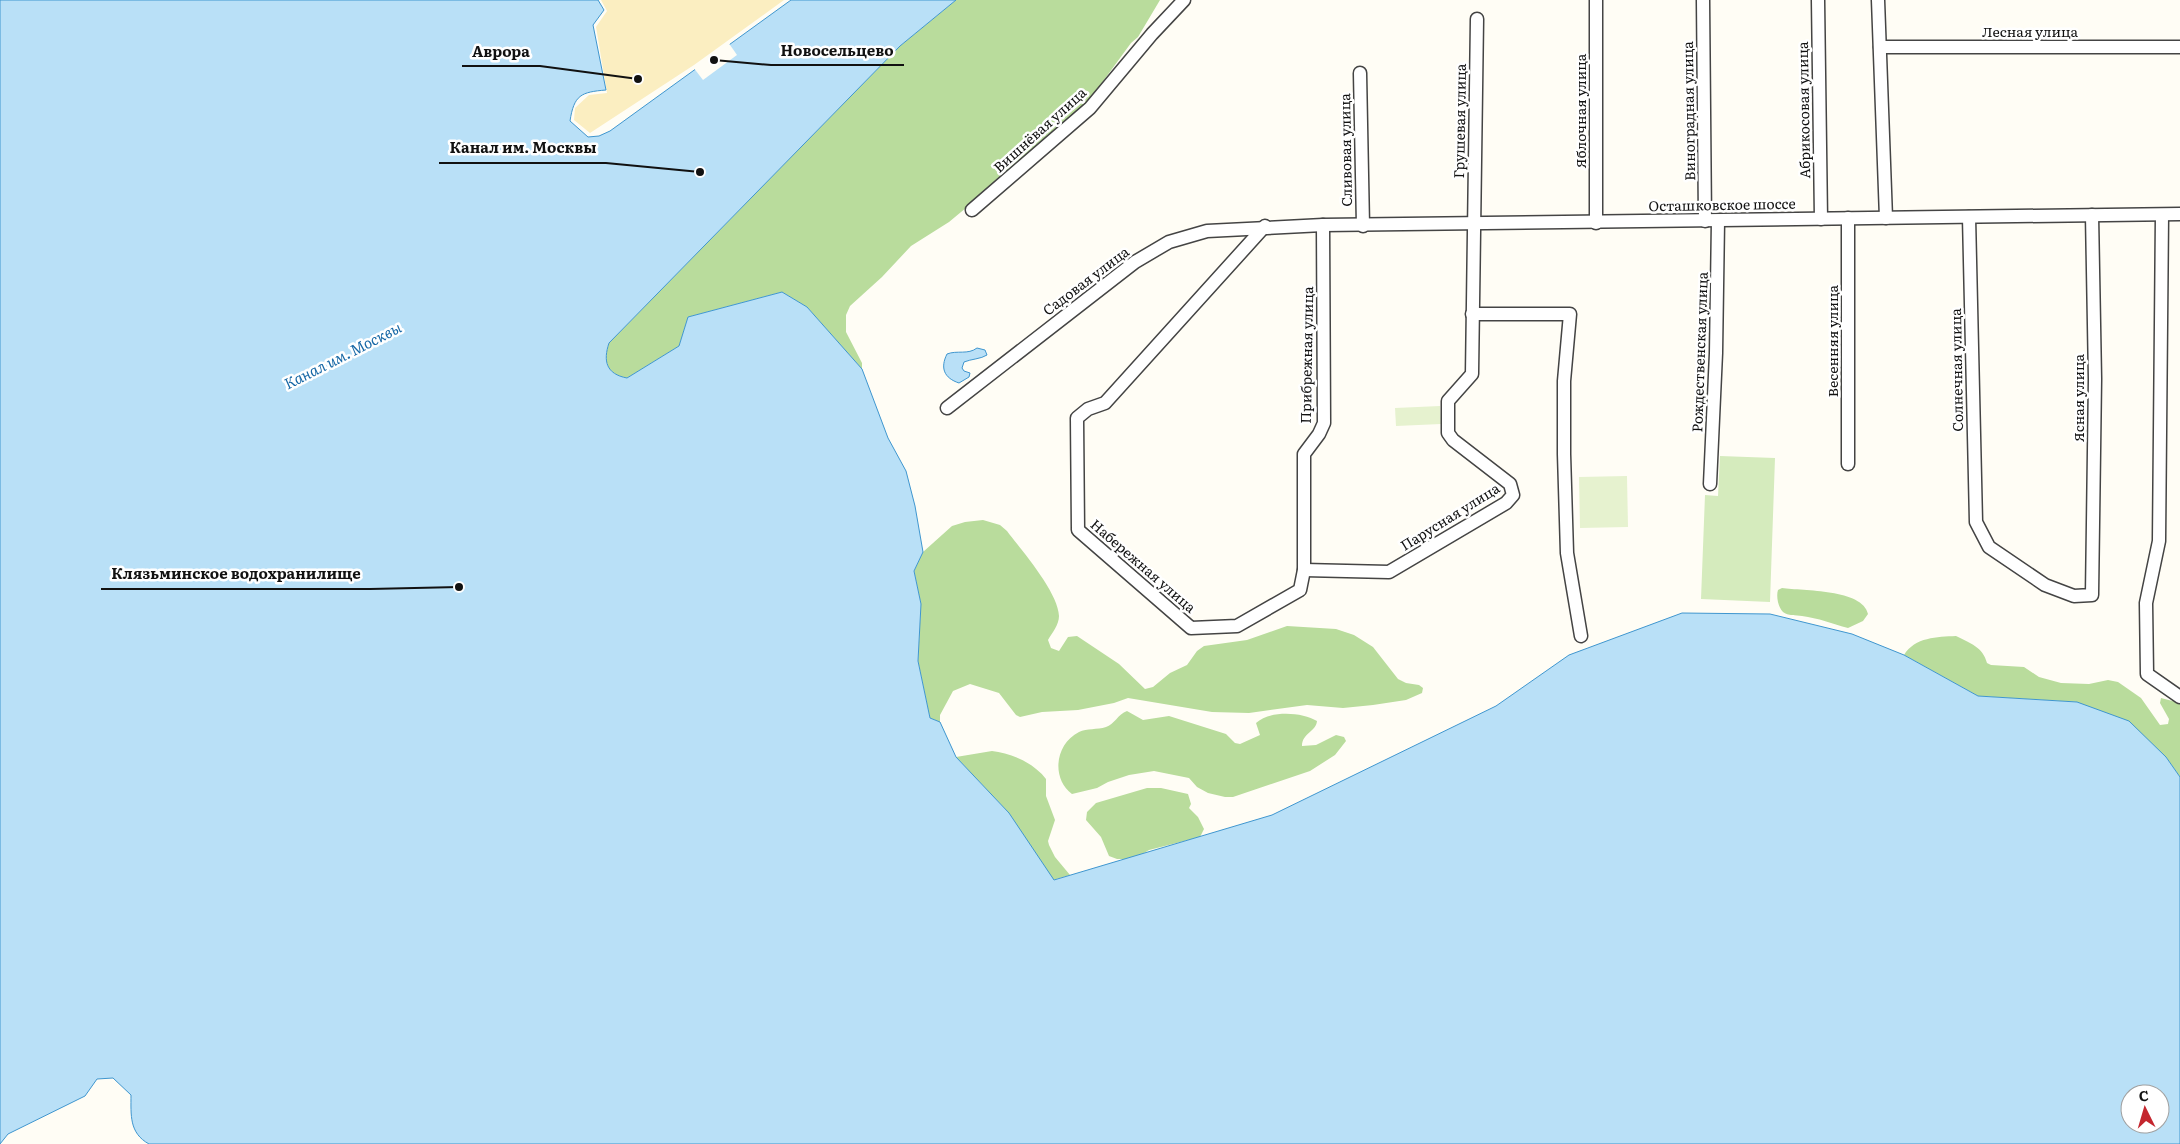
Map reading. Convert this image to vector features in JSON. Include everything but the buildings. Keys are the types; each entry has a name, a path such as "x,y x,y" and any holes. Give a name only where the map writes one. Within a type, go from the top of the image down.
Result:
{"street":[{"name":"Вишнёвая улица","path":"972,210 1090,108 1152,34 1184,0"},
{"name":"Яблочная улица","path":"1596,0 1596,223"},
{"name":"Виноградная улица","path":"1703,0 1705,221"},
{"name":"Абрикосовая улица","path":"1818,0 1821,218"},
{"path":"1878,0 1886,218"},
{"name":"Грушевая улица","path":"1473,225 1477,19"},
{"name":"Лесная улица","path":"1880,47 2180,47"},
{"name":"Сливовая улица","path":"1360,73 1363,226"},
{"name":"Осташковское шоссе","path":"1265,226 1473,225 1821,218 2180,214"},
{"name":"Ясная улица","path":"1976,522 1989,547 2017,564 2045,585 2074,596 2092,595 2095,379 2092,215"},
{"path":"2162,215 2160,540 2146,603 2147,674 2180,697"},
{"name":"Солнечная улица","path":"1969,216 1976,522"},
{"name":"Весенняя улица","path":"1848,218 1848,464"},
{"name":"Рождественская улица","path":"1710,484 1716,353 1718,221"},
{"name":"Прибрежная улица","path":"1304,570 1304,454 1319,434 1324,423 1323,225"},
{"name":"Парусная улица","path":"1304,570 1389,572 1506,503 1513,495 1510,484 1453,440 1448,433 1448,401 1472,374 1473,225"},
{"name":"Садовая улица","path":"947,408 1135,262 1169,242 1207,231 1265,226"},
{"name":"Набережная улица","path":"1265,226 1106,403 1088,409 1077,418 1078,530 1191,628 1237,626 1300,590 1304,570"},
{"path":"1472,314 1570,314 1564,381 1564,474 1567,553 1580,636"}],"green space":[{"path":"956,0 1160,0 1138,37 1131,43 1079,114 949,222 911,246 882,277 850,306 846,315 846,332 862,363 862,369 807,307 782,292 688,317 679,346 627,378 610,370 606,356 609,343 900,46"},
{"path":"1440,406 1441,424 1396,426 1395,408"},
{"path":"1720,456 1775,458 1770,602 1701,599 1705,495 1718,496"},
{"path":"1627,476 1628,527 1580,528 1579,477"},
{"path":"983,520 1000,525 1007,531 1053,595 1059,619 1048,640 1051,648 1059,651 1068,637 1077,636 1119,664 1145,689 1153,687 1170,673 1187,665 1197,651 1204,646 1247,640 1287,626 1336,629 1354,635 1373,647 1398,679 1406,683 1419,685 1423,688 1422,693 1406,700 1373,705 1343,708 1307,705 1249,713 1212,712 1128,698 1114,703 1078,710 1042,712 1020,717 1016,715 999,693 970,684 953,691 940,715 940,722 930,718 918,661 921,604 914,571 923,552 952,526"},
{"path":"1782,588 1817,591 1844,596 1864,606 1868,614 1863,621 1848,628 1814,618 1787,614 1781,610 1778,601 1778,590"},
{"path":"1956,636 1979,649 1987,663 1991,665 2024,667 2039,677 2061,683 2089,684 2108,680 2118,682 2141,698 2160,725 2168,724 2169,719 2160,703 2161,698 2180,703 2180,777 2166,757 2077,702 1978,696 1904,655 1920,641"},
{"path":"1127,711 1143,720 1169,716 1226,734 1235,743 1240,744 1260,735 1256,723 1262,719 1277,714 1295,714 1317,721 1314,728 1304,738 1302,746 1316,745 1336,735 1344,737 1346,741 1335,755 1310,771 1233,797 1208,793 1197,787 1189,778 1154,771 1129,775 1097,788 1072,794 1065,787 1059,771 1061,753 1065,744 1079,732 1109,726 1121,714"},
{"path":"992,751 1022,760 1035,768 1046,779 1046,796 1055,820 1048,841 1049,845 1055,857 1070,875 1053,880 1009,813 956,757"},
{"path":"1147,788 1161,788 1188,794 1191,804 1189,808 1198,817 1204,829 1200,837 1149,850 1134,859 1117,859 1109,856 1101,837 1086,820 1087,812 1096,803"}],"sand":[{"path":"601,0 784,0 694,65 590,133 574,120 575,108 589,95 607,93 596,27 607,11"}],"water":[{"path":"0,0 598,0 604,10 593,25 606,90 590,92 580,96 574,105 570,121 588,137 599,136 610,131 791,0 956,0 900,46 609,343 606,356 610,370 627,378 679,346 688,317 782,292 807,307 862,369 888,438 906,471 915,506 923,552 914,571 921,604 918,661 930,718 940,722 956,757 1009,813 1054,880 1272,815 1496,706 1569,655 1682,613 1770,614 1852,634 1904,655 1978,696 2077,702 2129,721 2166,757 2180,777 2180,1144 149,1144 142,1140 132,1123 131,1095 113,1078 97,1079 85,1096 8,1134 0,1144"},
{"path":"977,348 985,350 987,355 964,362 962,368 970,373 969,377 959,383 947,375 944,364 947,354 970,351"}],"pier":[{"path":"728,42 737,55 703,80 693,67"}],"place":[{"name":"Новосельцево","path":"714,60"},
{"name":"Аврора","path":"638,79"},
{"name":"Канал им. Москвы","path":"700,172"},
{"name":"Клязьминское водохранилище","path":"459,587"}]}
